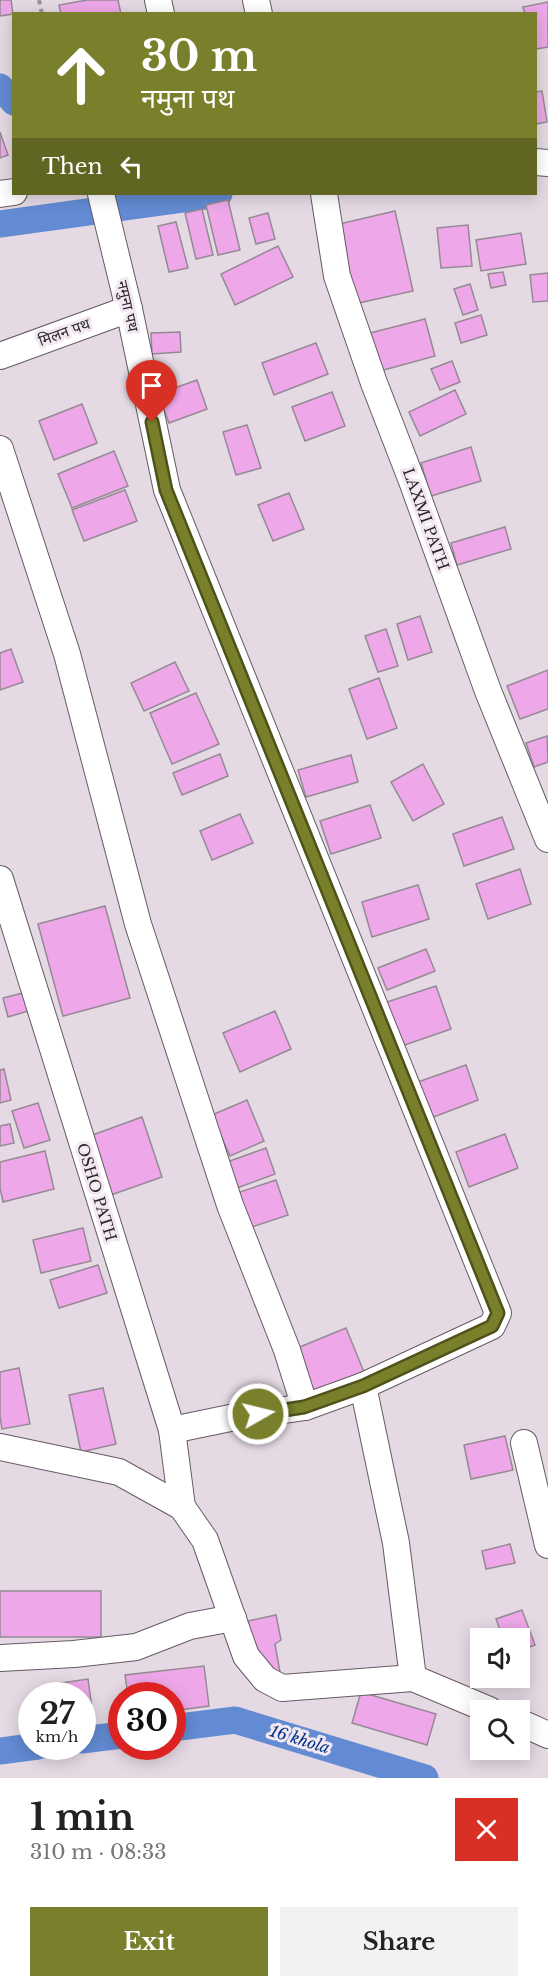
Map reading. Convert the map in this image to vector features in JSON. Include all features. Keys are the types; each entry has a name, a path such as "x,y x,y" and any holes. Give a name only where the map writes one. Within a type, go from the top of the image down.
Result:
{"street":[{"name":"नमुना पथ","path":"101,195 129,309 166,490 498,1313 492,1326 363,1386 304,1407 236,1417 172,1430"},
{"name":"LAXMI PATH","path":"324,195 337,276 374,383 488,691 548,839"},
{"name":"मिलन पथ","path":"0,356 129,309"},
{"path":"0,449 67,654 138,924 230,1205 287,1350 304,1407"},
{"name":"OSHO PATH","path":"0,879 172,1430 182,1507"},
{"path":"363,1386 396,1543 413,1678"},
{"path":"524,1443 548,1545"},
{"path":"0,1447 119,1472 182,1507 205,1540 246,1656 265,1679 282,1688 413,1678 470,1702"},
{"path":"0,1658 74,1654 136,1647 190,1626 233,1618"},
{"path":"530,1727 548,1735"}],"building":[{"path":"0,0 11,0 12,14 0,16"},
{"path":"87,0 118,0 121,12 61,12 59,5"},
{"path":"548,2 548,47 537,49 537,12 524,12 523,7"},
{"path":"542,91 547,122 537,124 537,92"},
{"path":"0,132 8,155 0,158"},
{"path":"228,200 240,250 218,255 206,205"},
{"path":"202,209 213,255 196,259 185,213"},
{"path":"395,211 413,291 354,304 335,225"},
{"path":"268,213 275,239 256,244 249,218"},
{"path":"176,222 188,268 169,272 158,226"},
{"path":"468,225 472,266 441,268 437,228"},
{"path":"521,233 526,264 481,271 476,240"},
{"path":"278,246 293,277 235,305 221,274"},
{"path":"503,272 506,285 491,288 488,274"},
{"path":"548,273 548,301 533,302 530,275"},
{"path":"470,284 478,310 463,315 454,289"},
{"path":"481,315 487,335 461,343 455,323"},
{"path":"425,319 435,356 380,371 370,333"},
{"path":"180,332 181,352 152,354 151,333"},
{"path":"316,343 328,374 274,395 262,363"},
{"path":"452,361 460,382 440,390 431,369"},
{"path":"197,380 207,409 169,423 158,394"},
{"path":"455,390 466,414 420,436 409,412"},
{"path":"332,392 345,426 305,441 292,407"},
{"path":"82,404 97,443 54,460 39,421"},
{"path":"247,425 261,468 236,475 223,432"},
{"path":"471,447 481,481 431,496 421,463"},
{"path":"114,451 128,486 72,508 58,474"},
{"path":"125,490 137,521 84,541 72,510"},
{"path":"289,493 304,529 273,541 258,505"},
{"path":"505,527 511,549 457,565 451,543"},
{"path":"420,616 432,652 408,660 397,624"},
{"path":"386,629 398,666 378,672 365,636"},
{"path":"11,649 23,682 0,690 0,653"},
{"path":"175,662 189,691 144,711 131,683"},
{"path":"548,670 548,709 520,719 507,686"},
{"path":"379,678 397,728 367,739 349,689"},
{"path":"196,693 219,744 172,764 150,713"},
{"path":"547,736 548,762 534,767 526,743"},
{"path":"220,754 228,776 182,795 173,773"},
{"path":"351,755 358,782 306,797 298,770"},
{"path":"423,764 444,804 413,821 391,782"},
{"path":"370,805 381,838 331,854 320,821"},
{"path":"240,814 253,843 212,860 200,831"},
{"path":"502,817 514,849 464,866 453,834"},
{"path":"520,869 531,904 488,919 476,884"},
{"path":"418,885 429,919 372,937 362,902"},
{"path":"105,906 130,998 63,1016 38,924"},
{"path":"426,949 435,971 387,990 378,968"},
{"path":"436,986 451,1029 399,1047 384,1003"},
{"path":"23,993 28,1011 8,1017 3,998"},
{"path":"275,1011 291,1049 240,1072 223,1033"},
{"path":"466,1065 478,1100 431,1118 418,1082"},
{"path":"4,1069 11,1100 0,1103 0,1070"},
{"path":"247,1100 264,1141 230,1156 212,1115"},
{"path":"38,1103 50,1140 24,1148 12,1111"},
{"path":"142,1117 162,1177 108,1196 87,1137"},
{"path":"10,1124 14,1143 0,1146 0,1126"},
{"path":"505,1134 518,1168 469,1187 456,1152"},
{"path":"266,1148 275,1174 237,1188 227,1162"},
{"path":"45,1151 54,1189 3,1202 0,1188 0,1162"},
{"path":"276,1180 288,1215 246,1229 234,1194"},
{"path":"83,1228 91,1261 41,1273 33,1240"},
{"path":"98,1265 107,1293 59,1308 50,1280"},
{"path":"346,1328 366,1377 315,1398 295,1349"},
{"path":"19,1368 30,1424 2,1429 0,1372"},
{"path":"103,1388 116,1444 81,1452 69,1395"},
{"path":"505,1436 513,1470 471,1479 464,1445"},
{"path":"510,1544 515,1563 486,1569 482,1551"},
{"path":"0,1591 101,1591 101,1637 0,1637"},
{"path":"522,1610 529,1628 499,1628 496,1619"},
{"path":"276,1615 281,1640 275,1644 280,1672 269,1674 255,1655 248,1621"},
{"path":"530,1632 535,1645 530,1647"},
{"path":"204,1666 209,1706 186,1709 186,1682 126,1682 125,1675"},
{"path":"88,1679 88,1682 68,1682"},
{"path":"361,1692 436,1714 427,1745 352,1723"}],"waterway":[{"path":"0,87 12,100"},
{"path":"0,224 212,195"},
{"name":"16 khola","path":"186,1726 235,1720 425,1778"},
{"name":"16 khola","path":"96,1738 108,1737"},
{"name":"16 khola","path":"0,1751 18,1749"}],"route":[{"path":"152,422 166,490 498,1313 492,1326 363,1386 304,1407 258,1414"}]}
